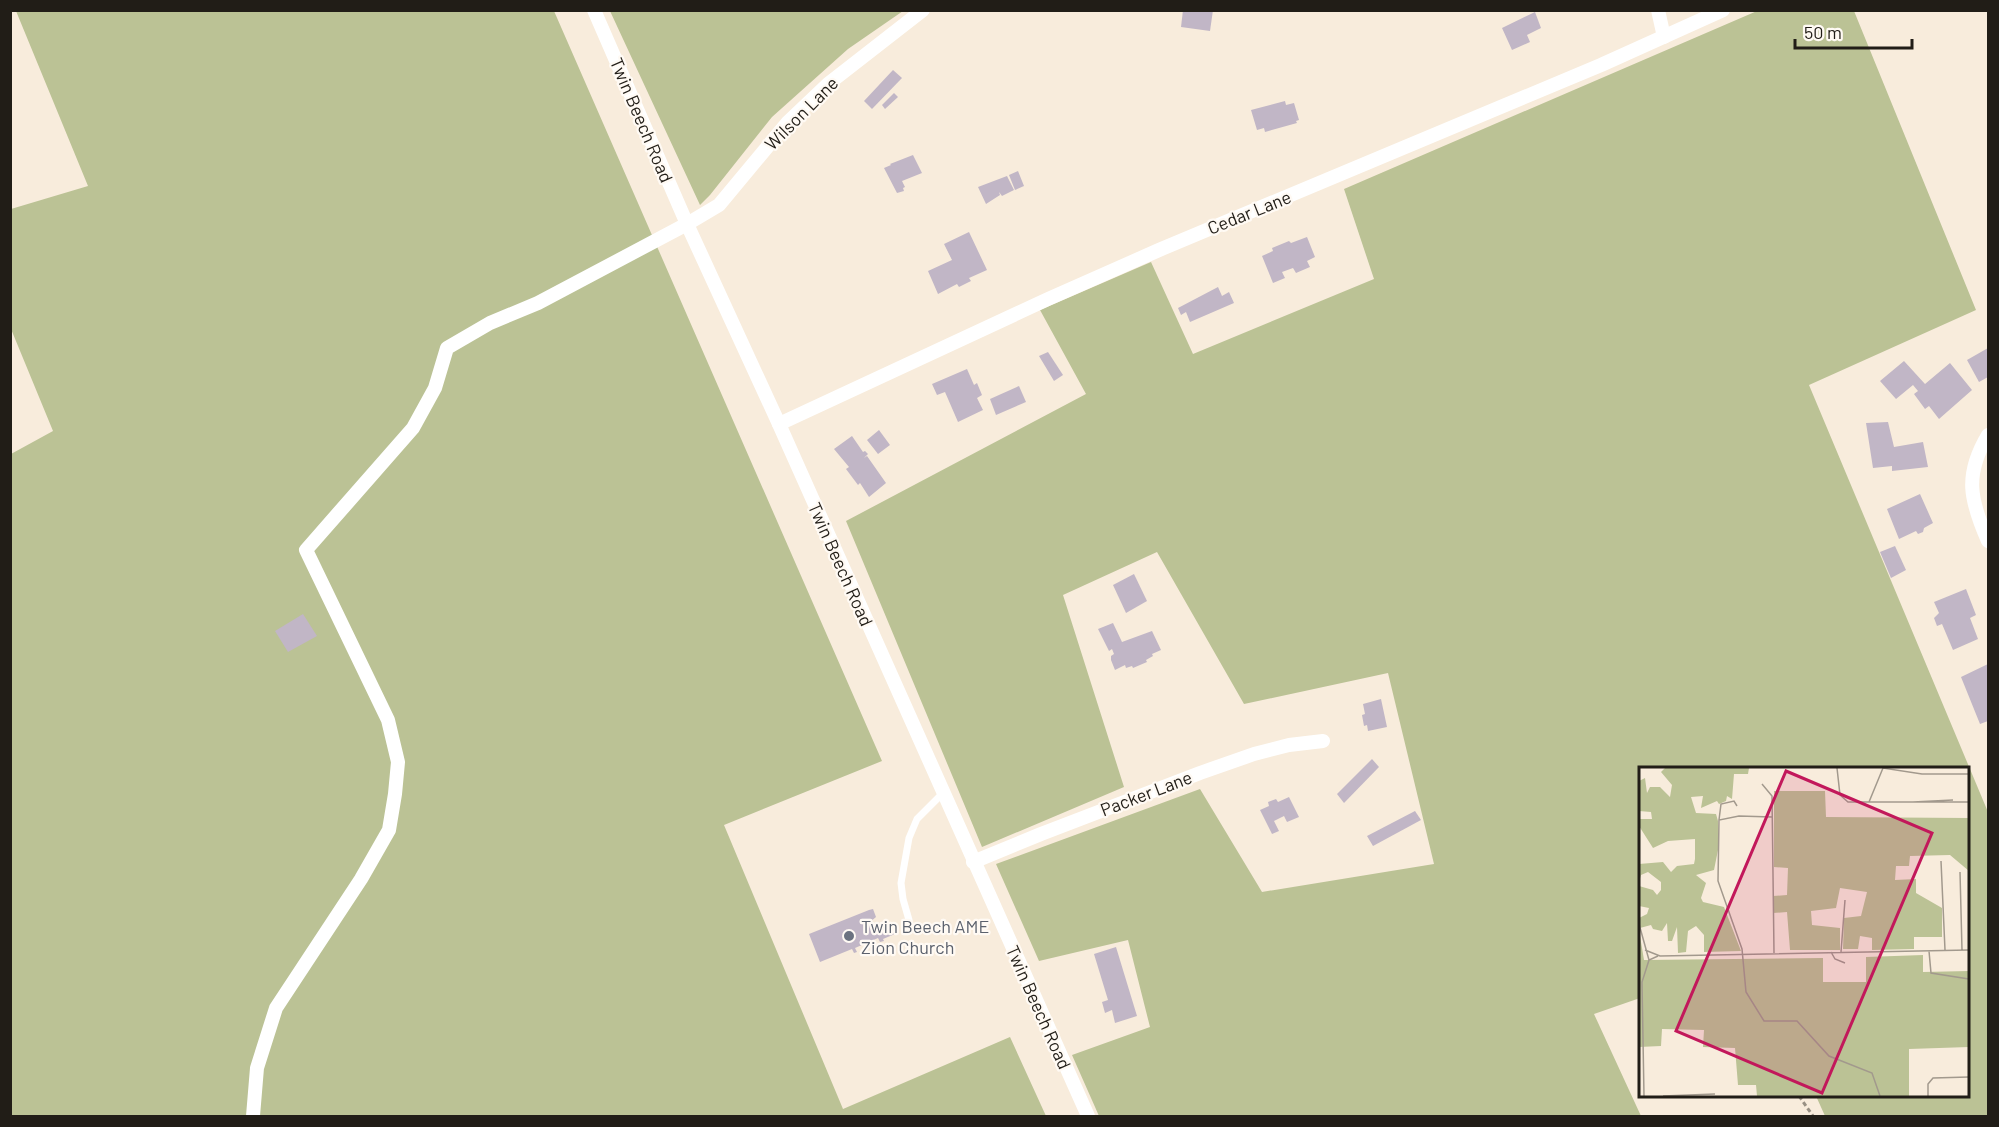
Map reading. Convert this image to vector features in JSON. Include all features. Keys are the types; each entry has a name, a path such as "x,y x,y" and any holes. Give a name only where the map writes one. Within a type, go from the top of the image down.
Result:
{"street":[{"name":"Twin Beech Road","path":"594,10 687,224 779,424 1088,1116"},
{"name":"Wilson Lane","path":"253,1116 257,1068 276,1008 361,879 389,830 398,762 388,720 306,550 413,428 435,388 447,348 490,323 538,303 719,205 788,122 828,84 923,10"},
{"path":"1658,10 1664,37"},
{"name":"Cedar Lane","path":"779,424 1151,253 1601,65 1723,10"},
{"path":"1989,435 1972,474 1972,493 1975,509 1989,541"},
{"name":"Packer Lane","path":"974,862 1041,834 1254,754 1289,745 1323,741"}],"lane":[{"path":"909,920 901,883 909,838 917,819 943,793"}],"path":[{"path":"1800,1097 1813,1116"}],"green space":[{"path":"16,11 554,11 882,761 724,825 843,1109 1010,1037 1046,1116 11,1116 11,454 53,431 11,329 11,209 88,186"},
{"path":"610,11 903,11 848,49 772,117 700,205"},
{"path":"1757,11 1854,11 1976,310 1809,385 1988,812 1988,1116 1825,1116 1816,1097 1969,1097 1969,767 1639,767 1639,998 1594,1014 1641,1116 1099,1116 1072,1055 1150,1027 1128,940 1039,961 996,864 1200,789 1262,892 1434,864 1388,673 1244,704 1157,552 1063,595 1124,787 982,847 846,521 1086,394 1040,310 1151,262 1193,354 1374,279 1344,189"}],"building":[{"path":"1183,10 1213,10 1210,31 1181,27"},
{"path":"1535,12 1541,28 1527,35 1530,42 1512,50 1502,28"},
{"path":"893,70 902,78 872,109 864,101"},
{"path":"894,93 898,97 885,109 882,105"},
{"path":"1285,101 1286,105 1294,103 1299,120 1296,121 1297,123 1265,132 1264,128 1257,130 1251,110"},
{"path":"913,155 922,173 902,181 904,191 897,193 884,168"},
{"path":"1018,171 1024,186 1015,190 1009,175"},
{"path":"1007,176 1014,190 1002,196 999,192 1000,195 986,204 978,187"},
{"path":"969,232 987,270 969,278 971,281 959,287 957,284 938,294 928,271 952,260 944,244"},
{"path":"1307,237 1315,257 1307,261 1310,267 1296,273 1293,268 1282,272 1285,278 1273,283 1262,256 1273,251 1272,248"},
{"path":"1218,287 1222,296 1229,292 1234,303 1190,322 1186,312 1181,315 1178,308"},
{"path":"1988,348 1988,377 1979,382 1967,360"},
{"path":"1048,352 1063,375 1054,381 1039,356"},
{"path":"1904,361 1925,384 1950,363 1972,390 1939,419 1929,406 1925,409 1914,394 1918,391 1913,385 1896,399 1880,381"},
{"path":"967,369 974,385 977,383 982,395 977,398 983,410 958,422 945,392 937,395 932,384"},
{"path":"1019,386 1026,402 996,415 990,399"},
{"path":"1888,422 1894,447 1923,442 1928,467 1892,471 1892,466 1873,468 1866,423"},
{"path":"879,430 890,445 878,454 867,440"},
{"path":"852,436 863,452 868,454 864,458 867,456 886,483 869,497 860,483 858,485 846,469 849,467 834,449"},
{"path":"1920,494 1933,523 1924,528 1923,532 1918,534 1916,531 1899,539 1887,509"},
{"path":"1895,546 1906,570 1891,578 1880,552"},
{"path":"1134,574 1147,601 1126,613 1113,585"},
{"path":"1966,589 1976,615 1970,618 1978,639 1953,650 1942,624 1937,626 1934,618 1939,613 1934,602"},
{"path":"303,614 317,636 288,652 275,631"},
{"path":"1113,623 1122,642 1152,631 1161,650 1152,654 1153,656 1146,660 1147,662 1133,668 1132,666 1126,668 1125,665 1115,670 1111,660 1114,654 1112,649 1109,651 1098,629"},
{"path":"1988,664 1988,721 1980,724 1961,677"},
{"path":"1381,699 1387,727 1368,731 1367,725 1364,726 1363,704"},
{"path":"1372,759 1379,767 1344,803 1337,794"},
{"path":"1289,797 1299,817 1287,822 1284,816 1274,821 1279,831 1272,834 1260,810 1269,806 1268,802 1276,799 1278,802"},
{"path":"1415,811 1421,820 1373,846 1367,836"},
{"name":"Twin Beech AME Zion Church","path":"873,909 876,917 870,922 873,928 881,926 884,934 893,930 895,934 883,939 884,941 880,942 878,938 855,948 857,952 854,953 852,949 820,962 809,934"},
{"path":"1116,947 1137,1016 1115,1023 1112,1010 1105,1013 1102,1002 1108,1000 1094,954"}],"place":[{"name":"Twin Beech AME Zion Church","path":"849,936"}]}
